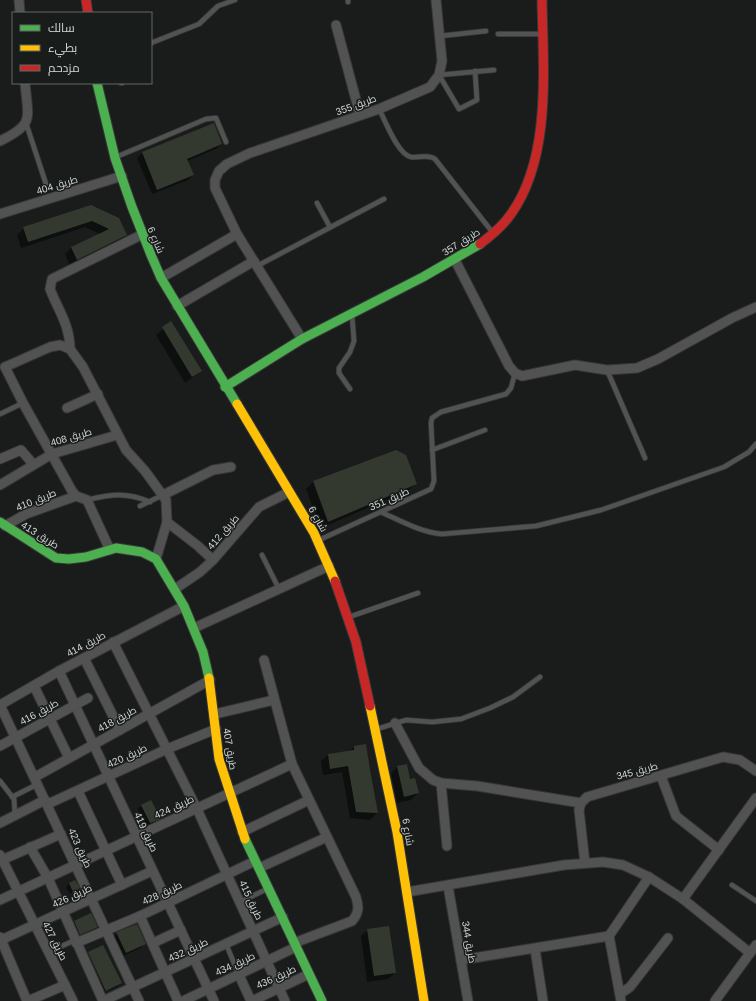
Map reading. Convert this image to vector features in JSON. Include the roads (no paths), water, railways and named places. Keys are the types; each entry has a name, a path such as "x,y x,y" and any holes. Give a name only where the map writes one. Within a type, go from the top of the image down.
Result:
{"street":[{"path":"19,0 20,12"},
{"path":"86,0 88,12"},
{"path":"436,0 442,54 439,75"},
{"name":"طريق 357","path":"225,387 302,339 455,260 494,233 507,221 519,202 528,182 538,143 544,68 542,0"},
{"path":"336,25 360,115"},
{"name":"طريق 355","path":"237,234 214,185 219,171 227,164 250,153 379,109 430,87 439,75"},
{"path":"0,141 20,131 26,123 28,116 25,84"},
{"name":"شارع 6","path":"97,84 102,109 141,235 161,278 318,541 348,617 356,642 397,832 424,1001"},
{"name":"طريق 404","path":"0,214 122,176"},
{"path":"161,278 237,234 302,339"},
{"path":"141,235 52,279 50,289 67,328 70,349 83,367 98,394 117,435 126,450 166,500 166,522 156,559 184,606"},
{"path":"455,260 509,366 515,373 522,376 575,365 608,370 637,368 756,307"},
{"path":"177,306 256,264"},
{"path":"70,349 60,345 50,347 3,366 72,491 76,496 88,500 110,550"},
{"path":"67,408 98,394"},
{"name":"طريق 408","path":"0,485 52,454 117,435"},
{"path":"0,459 22,450 34,464"},
{"path":"163,495 213,470 231,467"},
{"name":"طريق 412","path":"175,589 200,572 213,560 259,507 289,492"},
{"name":"طريق 410","path":"3,524 76,496"},
{"path":"166,522 184,534 213,560"},
{"name":"طريق 413","path":"3,524 56,558 69,559 86,557 116,548 142,552 156,559"},
{"path":"194,628 329,566"},
{"name":"طريق 407","path":"184,606 203,652 210,680 219,759 228,795 242,832 257,865 322,1001"},
{"name":"طريق 414","path":"0,705 59,671 184,606"},
{"name":"طريق 415","path":"113,642 197,809 286,1001"},
{"path":"84,658 120,730"},
{"path":"257,865 327,837 292,764 264,660"},
{"name":"طريق 419","path":"59,671 95,744 136,837 214,1001"},
{"name":"طريق 418","path":"36,781 69,758 210,680"},
{"path":"34,686 69,758"},
{"name":"طريق 416","path":"0,746 88,698"},
{"path":"215,714 274,700"},
{"name":"طريق 423","path":"0,705 107,930 139,1001"},
{"path":"395,723 419,768 433,780 441,783 477,786 581,803 579,813 585,863"},
{"name":"طريق 420","path":"0,823 15,815 78,790 167,749 216,729"},
{"name":"طريق 345","path":"581,803 591,795 723,757 740,760 756,770"},
{"name":"طريق 424","path":"0,900 76,866 292,764"},
{"path":"661,776 671,808 676,816 719,850"},
{"path":"441,783 447,846"},
{"path":"78,790 122,885"},
{"path":"683,900 719,850 752,811 756,798"},
{"path":"242,832 310,800"},
{"path":"1,857 61,834"},
{"name":"طريق 434","path":"183,1001 267,961 295,945 344,925 357,915 359,906 356,896 327,837"},
{"path":"30,847 48,878 103,1001"},
{"name":"طريق 427","path":"1,857 73,1001"},
{"path":"407,892 564,865 603,862 623,865 649,877 753,949 715,1001"},
{"name":"طريق 428","path":"76,941 140,916 227,875 257,865"},
{"name":"طريق 426","path":"1,939 152,871"},
{"path":"620,997 609,936 649,877"},
{"name":"طريق 344","path":"448,886 468,1001"},
{"path":"140,916 178,1001"},
{"name":"طريق 432","path":"103,1001 132,986 166,972 283,917"},
{"path":"152,943 181,930"},
{"path":"461,960 609,936"},
{"path":"620,997 633,984 668,938"},
{"path":"1,939 28,1001 65,985"},
{"path":"535,949 544,1001"},
{"name":"طريق 436","path":"251,1001 309,974"},
{"path":"239,975 251,1001"}],"lane":[{"path":"152,43 199,24 218,6 235,0"},
{"path":"440,36 486,31"},
{"path":"498,34 543,34"},
{"path":"475,71 478,100 460,110 439,75 475,71 494,70"},
{"path":"379,109 401,151 410,157 429,157 435,159 494,233"},
{"path":"116,157 206,119 216,118 226,142"},
{"path":"26,123 46,184"},
{"path":"256,264 384,199"},
{"path":"317,203 330,227"},
{"path":"350,390 339,373 339,368 350,352 354,341 351,314"},
{"path":"608,370 645,458"},
{"path":"485,430 432,450 431,423 436,414 506,394 511,388 515,373"},
{"path":"0,414 23,403"},
{"path":"381,512 422,530 437,533 536,526 601,510 724,467 749,452 756,444"},
{"name":"طريق 351","path":"318,541 431,489 434,481 432,450"},
{"path":"88,500 122,494 133,495 150,502"},
{"path":"140,506 163,495"},
{"path":"262,555 280,589"},
{"path":"348,617 418,593"},
{"path":"375,730 406,720 432,722 461,719 513,697 540,677"},
{"path":"0,781 5,790 12,797 15,815"},
{"path":"12,797 36,781"},
{"path":"732,885 756,901"},
{"path":"240,902 269,889"},
{"path":"49,952 76,941"},
{"path":"226,944 239,975"}]}
